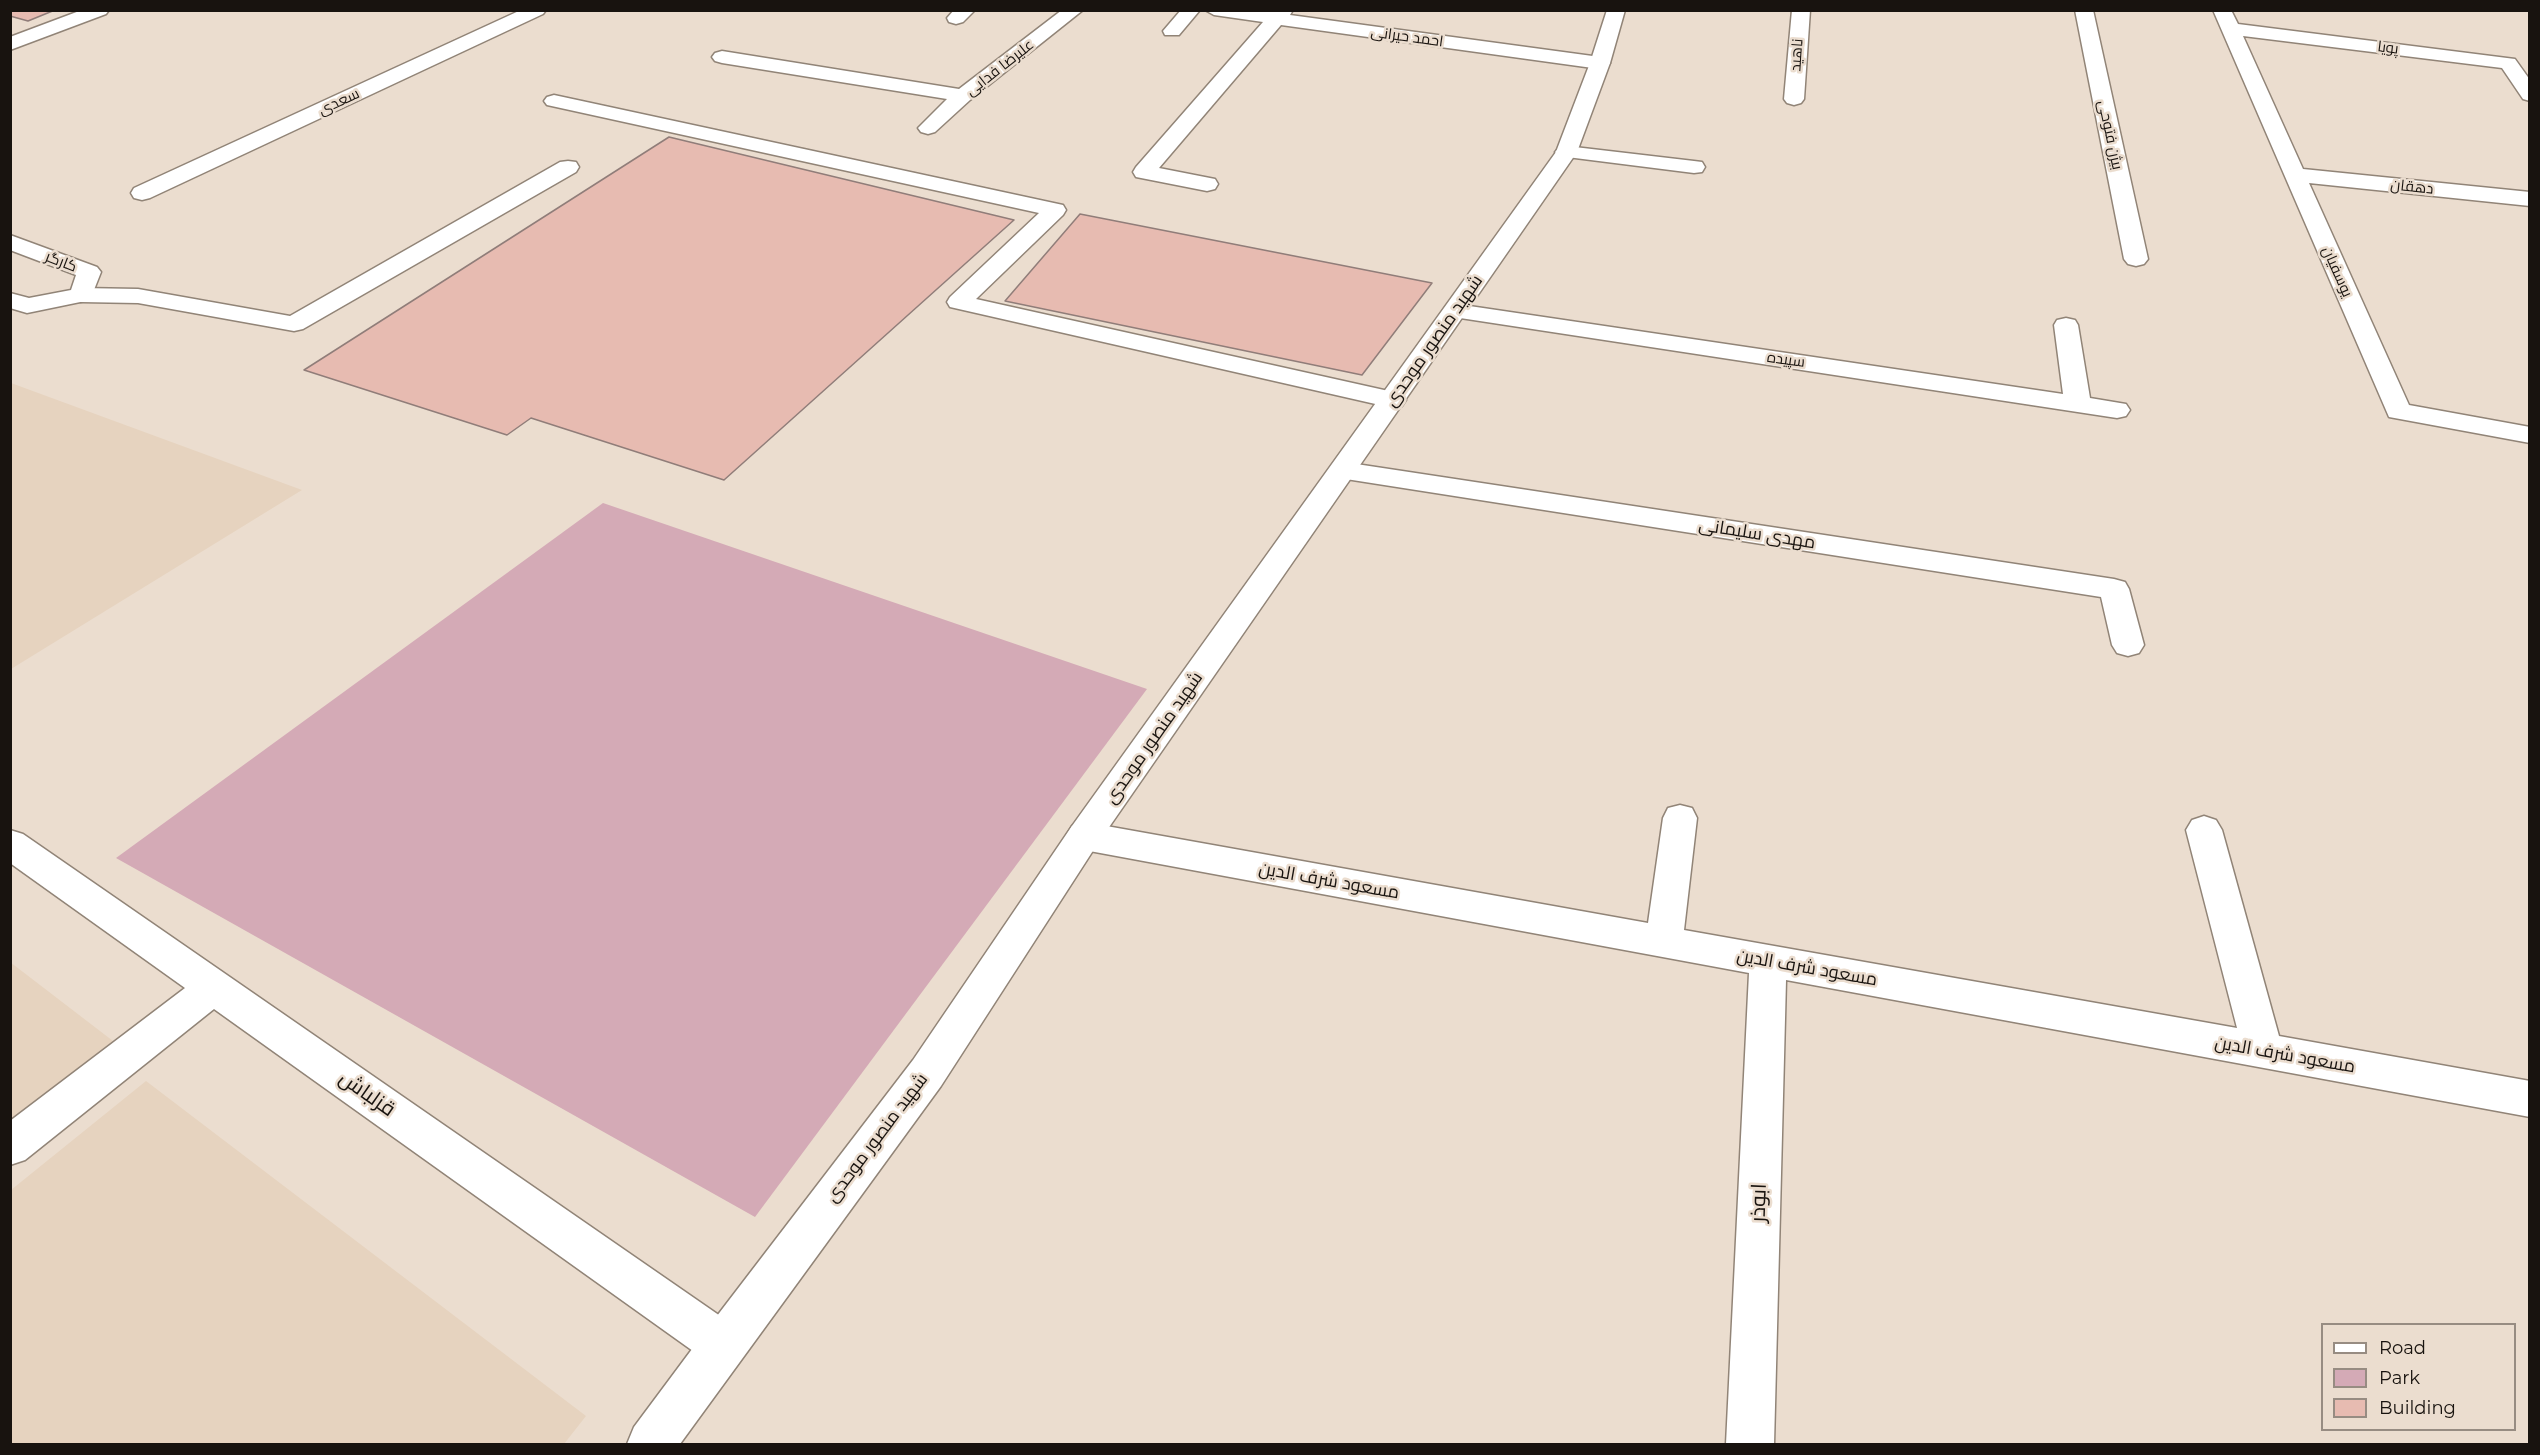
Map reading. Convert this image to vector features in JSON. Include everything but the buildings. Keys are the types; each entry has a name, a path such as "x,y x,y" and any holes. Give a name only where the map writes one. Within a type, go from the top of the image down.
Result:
{"street":[{"path":"10,44 100,10"},
{"name":"سعدی","path":"142,193 537,10"},
{"name":"علیرضا فدایی","path":"928,128 963,96 1074,10"},
{"path":"1172,31 1191,10"},
{"name":"احمد حیرانی","path":"1214,10 1279,15 1600,63"},
{"name":"شهید منصور موحدی","path":"651,1444 723,1344 927,1073 1084,836 1566,152 1600,63 1616,10"},
{"name":"ناهید","path":"1794,99 1801,10"},
{"name":"بیژن فتوحی","path":"2084,10 2136,259"},
{"path":"1207,184 1144,172 1279,15"},
{"name":"پویا","path":"2226,20 2508,63 2529,96"},
{"name":"یوسفیان","path":"2226,20 2398,411 2529,435"},
{"path":"722,57 963,96"},
{"path":"554,101 1055,210 959,302 1393,400"},
{"path":"1566,152 1694,167"},
{"path":"81,295 138,296 294,324 568,167"},
{"name":"دهقان","path":"2294,175 2529,199"},
{"name":"کارگر","path":"10,242 89,272 81,295 27,306 10,300"},
{"name":"سپیده","path":"1456,311 2117,410"},
{"path":"2066,325 2078,404"},
{"name":"مهدی سلیمانی","path":"1343,471 2114,589 2128,645"},
{"path":"1664,942 1680,818"},
{"path":"2204,830 2263,1051"},
{"name":"مسعود شرف الدین","path":"1084,836 2529,1099"},
{"name":"قزلباش","path":"10,844 723,1344"},
{"name":"ابوذر","path":"1750,1444 1768,961"},
{"path":"10,1146 214,987"}],"shaded area":[{"path":"11,383 302,490 11,669"},
{"path":"10,962 113,1041 11,1120 10,1120"},
{"path":"146,1081 586,1416 564,1444 11,1444 11,1190"}],"green space":[{"path":"603,503 1147,689 755,1217 116,858"}]}
